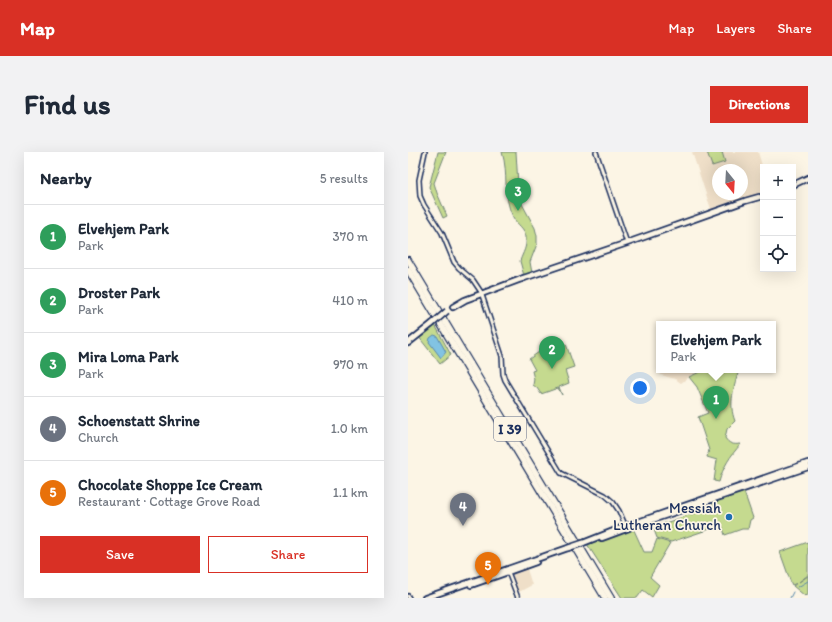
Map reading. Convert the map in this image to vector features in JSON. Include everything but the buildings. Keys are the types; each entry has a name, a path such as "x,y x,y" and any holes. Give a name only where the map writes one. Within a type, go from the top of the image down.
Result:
{"highway":[{"name":"I 39","path":"408,260 611,598"},
{"name":"I 39","path":"408,270 605,598"}],"main road":[{"path":"796,184 808,180"},
{"path":"408,343 463,300 760,196"},
{"path":"425,598 536,562 566,549 603,538 626,528 808,463"},
{"path":"626,528 808,467"},
{"path":"433,598 509,570"}],"street":[{"path":"425,152 419,180 421,199 442,233 454,262 473,280 481,293 502,356 504,378 562,474 605,495 611,500 619,510 626,528"},
{"path":"596,152 626,242"},
{"path":"509,570 518,598"}],"shaded area":[{"path":"692,152 758,152 762,164 760,164 760,195 748,199 748,164 712,164 712,200 746,200 712,212"},
{"path":"661,373 698,373 681,383 675,379 661,375"},
{"path":"526,566 532,585 519,592 514,583 512,572"}],"green space":[{"path":"438,152 446,152 434,183 447,216 443,218 429,187"},
{"path":"502,152 516,152 518,185 521,202 535,228 537,236 537,244 530,262 532,273 524,276 520,261 525,247 526,237 524,231 513,217 510,209"},
{"path":"707,152 722,152 725,162 712,164 712,166"},
{"path":"434,323 451,355 440,364 418,336"},
{"path":"566,344 574,367 565,370 569,383 559,387 562,395 558,388 541,394 533,385 534,379 532,371 535,370 529,359 539,352 544,353"},
{"path":"698,373 738,373 732,402 735,421 727,429 725,438 732,444 741,444 727,462 719,482 714,481 717,460 707,457 709,450 698,417 708,413 697,387 689,377"},
{"path":"743,489 753,518 750,520 748,529 742,529 725,535 722,525 671,542 657,538 653,527 713,507 713,499"},
{"path":"633,528 644,552 652,552 657,539 670,543 650,577 659,585 652,597 643,590 637,598 622,598 587,544"},
{"path":"808,542 808,575 799,582 808,576 808,595 805,596 793,586 797,583 792,585 780,552"}],"water":[{"path":"434,335 437,336 446,352 441,358 429,342 430,338"}],"waterway":[{"path":"798,587 808,581"},
{"path":"790,598 793,592"}],"place":[{"name":"Mira Loma Park","path":"518,211"},
{"name":"Droster Park","path":"552,369"},
{"name":"Elvehjem Park","path":"716,419"},
{"name":"Messiah Lutheran Church","path":"729,517"},
{"name":"Schoenstatt Shrine","path":"463,526"},
{"name":"Chocolate Shoppe Ice Cream","path":"488,585"}]}
